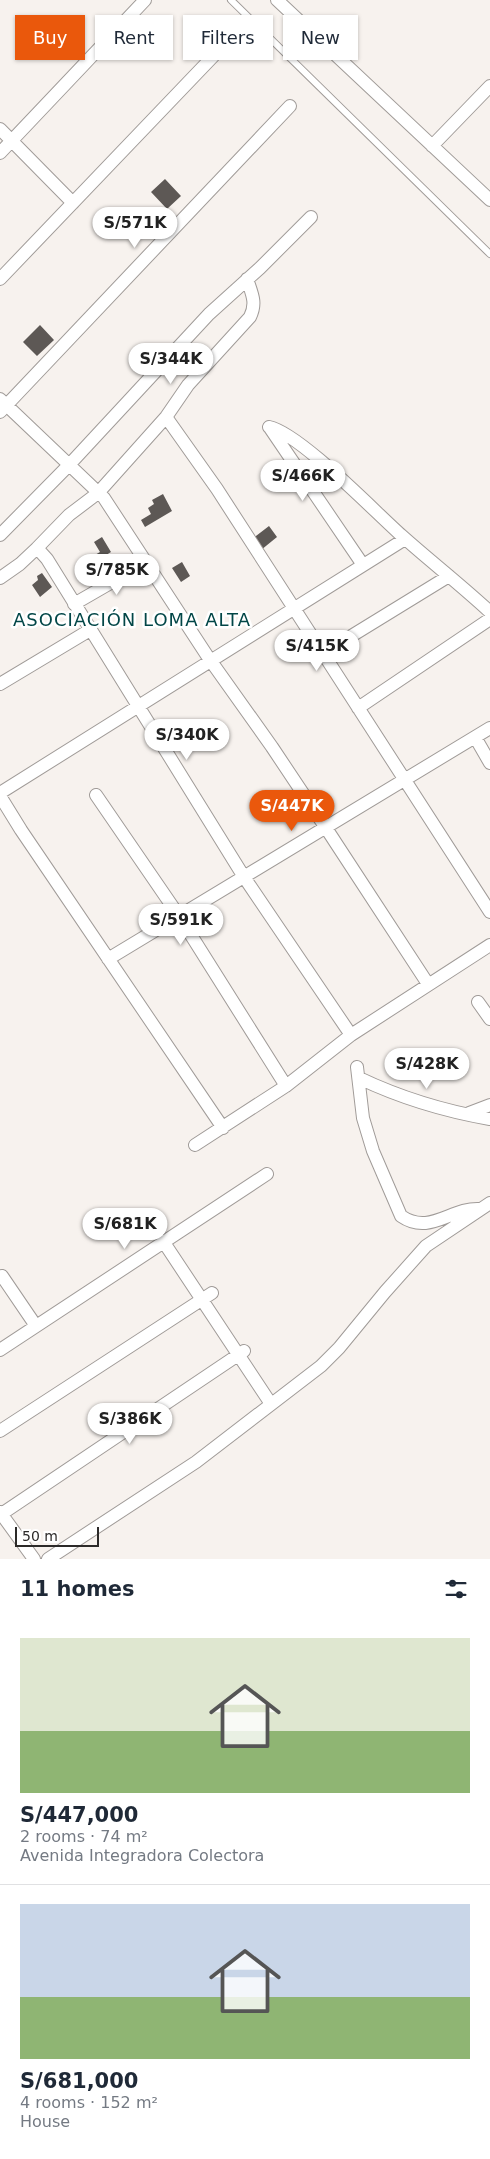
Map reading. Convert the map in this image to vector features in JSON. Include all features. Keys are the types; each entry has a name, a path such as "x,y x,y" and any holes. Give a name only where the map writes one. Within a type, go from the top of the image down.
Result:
{"street":[{"path":"0,153 145,0"},
{"path":"277,0 489,198"},
{"path":"0,279 210,60"},
{"path":"432,146 490,86"},
{"path":"290,106 2,405 104,498 145,563 210,660 272,747 428,984"},
{"path":"0,129 73,203"},
{"path":"0,535 69,465 209,314 310,217"},
{"path":"0,578 20,564 69,515 98,493 166,417 188,385 250,317 255,300 247,279"},
{"path":"166,417 195,456 490,912"},
{"path":"363,565 268,426 277,429 311,453 490,612"},
{"path":"223,1128 21,830 0,794 210,660 406,539"},
{"path":"36,548 47,559 244,877 351,1035"},
{"path":"74,604 145,563"},
{"path":"322,654 449,576"},
{"path":"358,708 490,619"},
{"path":"0,684 90,630"},
{"path":"108,959 490,728"},
{"path":"475,737 490,763"},
{"path":"96,795 179,916 286,1086"},
{"path":"195,1145 286,1086 351,1035 490,945"},
{"path":"478,1002 490,1019"},
{"path":"488,1208 469,1209 431,1224 410,1223 401,1216 373,1151 363,1118 358,1073 392,1094 490,1119"},
{"path":"465,1114 480,1111 490,1106"},
{"path":"0,1350 162,1241 267,1174"},
{"path":"48,1559 196,1462 321,1366 339,1348 426,1246 488,1208"},
{"path":"162,1241 206,1296 271,1404"},
{"path":"2,1276 36,1326"},
{"path":"0,1431 206,1296"},
{"path":"34,1559 1,1514 240,1354"}],"lane":[{"path":"232,0 490,254"}],"building":[{"path":"165,179 181,196 167,209 151,192"},
{"path":"40,325 54,340 37,356 23,342"},
{"path":"163,494 172,511 145,527 141,520 151,514 148,508 154,504 152,500"},
{"path":"269,526 277,537 261,550 252,539"},
{"path":"102,537 111,552 93,563 88,559 100,552 94,542"},
{"path":"182,562 190,576 181,582 172,568"},
{"path":"42,573 52,587 40,597 32,585 38,580 37,576"}],"district":[{"name":"ASOCIACIÓN LOMA ALTA","path":"132,620"}]}
